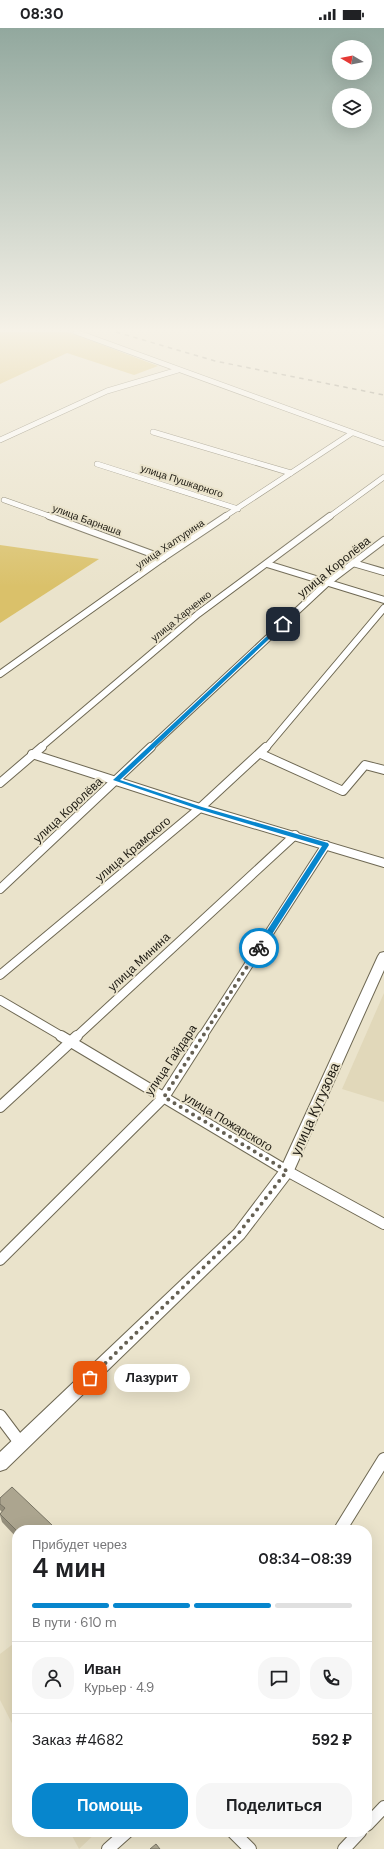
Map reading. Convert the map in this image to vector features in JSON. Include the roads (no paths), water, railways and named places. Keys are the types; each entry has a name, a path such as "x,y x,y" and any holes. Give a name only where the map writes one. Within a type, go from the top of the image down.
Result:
{"main road":[{"name":"улица Кутузова","path":"0,1463 238,1234 287,1171 384,956"}],"street":[{"path":"0,440 51,417"},
{"path":"308,417 384,444"},
{"path":"153,432 291,473"},
{"name":"улица Халтурина","path":"0,674 163,558 352,433"},
{"name":"улица Пушкарного","path":"97,464 238,509"},
{"name":"улица Харченко","path":"0,783 32,754 198,614 384,477"},
{"name":"улица Барнаша","path":"4,500 163,558"},
{"name":"улица Королёва","path":"0,889 327,583 384,540"},
{"path":"353,563 384,572"},
{"path":"266,564 384,600"},
{"name":"улица Крамского","path":"0,975 200,808 261,754 384,608"},
{"path":"32,754 200,808 295,835 384,863"},
{"path":"261,754 343,791 365,765 384,770"},
{"name":"улица Минина","path":"0,1107 295,835"},
{"name":"улица Гайдара","path":"0,1260 164,1097 326,845"},
{"name":"улица Пожарского","path":"0,1000 287,1171 384,1224"},
{"path":"0,1416 21,1444"},
{"path":"343,1525 384,1459"},
{"path":"372,1820 384,1807"},
{"path":"108,1849 121,1837"},
{"path":"238,1837 250,1849"},
{"path":"344,1849 355,1837"}],"place":[{"name":"Лазурит","path":"90,1378"}]}
